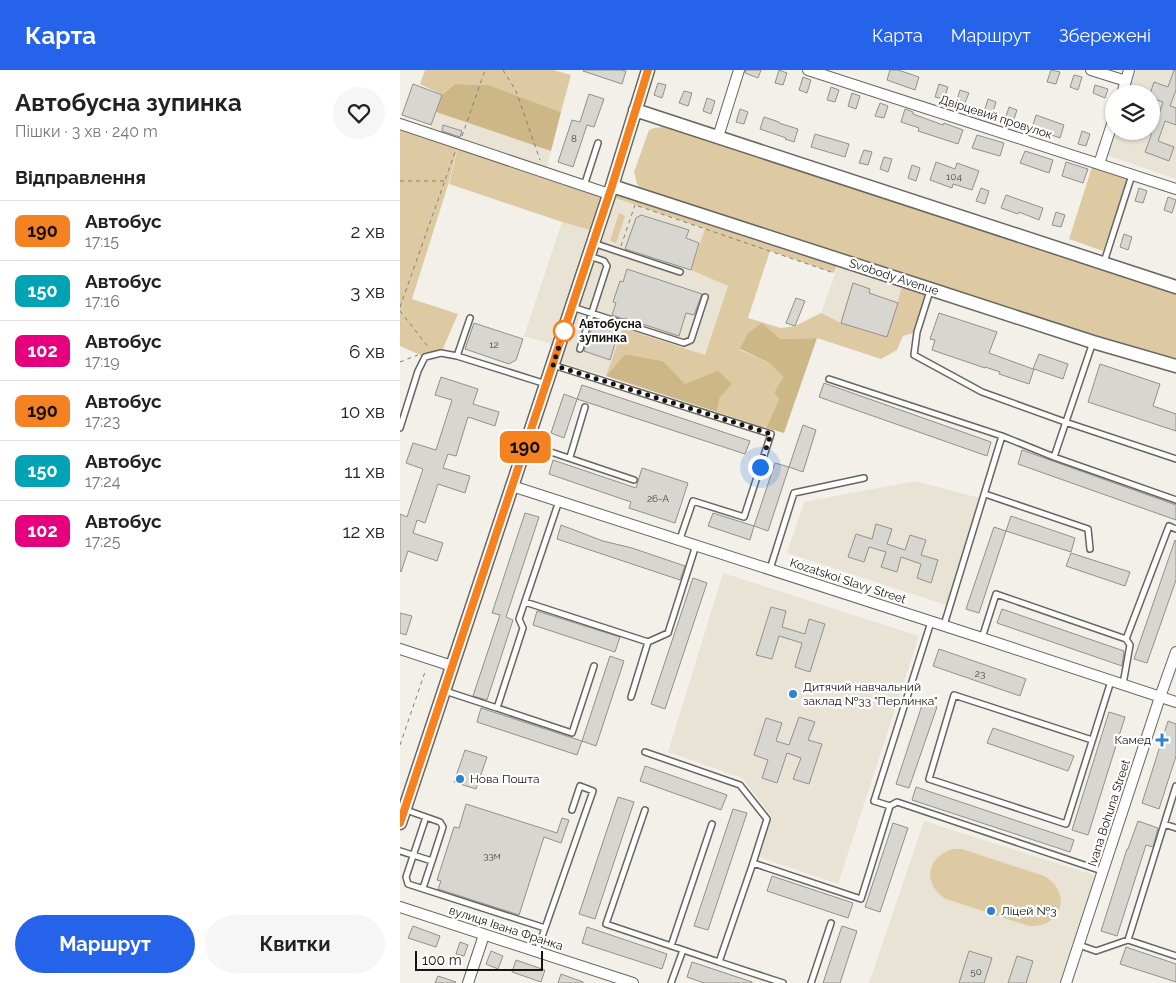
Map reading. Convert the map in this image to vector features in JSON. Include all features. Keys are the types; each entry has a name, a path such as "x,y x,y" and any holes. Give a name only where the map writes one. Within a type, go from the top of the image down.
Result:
{"street":[{"path":"400,823 611,190 648,70"},
{"path":"718,137 739,70"},
{"name":"Двірцевий провулок","path":"808,70 1176,189"},
{"path":"1091,70 1126,81"},
{"path":"1125,85 1129,70"},
{"path":"635,110 1176,288"},
{"path":"400,124 584,186 611,190"},
{"path":"1099,164 1107,140"},
{"name":"Svobody Avenue","path":"611,190 930,288 1093,342 1176,366"},
{"name":"Kozatskoi Slavy Street","path":"512,486 680,539 1176,702"},
{"path":"400,649 452,666"},
{"name":"Ivana Bohuna Street","path":"1066,983 1176,652"},
{"name":"вулиця Івана Франка","path":"400,907 633,983"},
{"path":"468,983 484,934"}],"lane":[{"path":"584,186 598,143"},
{"path":"1103,264 1132,175"},
{"path":"593,243 680,272"},
{"path":"580,349 607,266 604,261 589,256"},
{"path":"930,288 917,332 914,355 982,392 1176,459"},
{"path":"572,307 684,343 691,340 705,297"},
{"path":"457,356 470,318"},
{"path":"1054,457 1093,342"},
{"path":"400,428 421,363 425,357 441,353 457,356 546,384"},
{"path":"553,365 771,434 744,517 692,502 680,539"},
{"path":"829,379 1002,436 1054,457 1176,500"},
{"path":"570,458 586,407"},
{"path":"944,626 1002,436"},
{"path":"526,443 634,480"},
{"path":"770,569 794,493 864,478"},
{"path":"985,494 1088,529 1090,549"},
{"path":"497,708 523,628 519,619 559,501"},
{"path":"1126,639 1169,526 1176,528"},
{"path":"525,602 648,642 668,633 696,545"},
{"path":"982,638 996,594 1126,639 1130,645 1123,684"},
{"path":"890,806 874,801 931,622"},
{"path":"631,697 648,642"},
{"path":"444,691 572,733 594,666"},
{"path":"1092,740 954,695 929,779 1066,824 1111,680"},
{"path":"646,752 740,785 767,819 719,962"},
{"path":"537,951 593,791 580,786 572,810"},
{"path":"1128,940 1176,786"},
{"path":"753,863 861,899 890,806 897,802 1103,871"},
{"path":"404,810 440,822 443,827 423,888"},
{"path":"645,810 606,924 783,983"},
{"path":"426,817 406,877 408,884 545,928"},
{"path":"671,946 712,824"},
{"path":"1164,824 1176,828"},
{"path":"400,851 432,861"},
{"path":"812,983 831,923"},
{"path":"1079,945 1096,950 1128,940 1176,956"},
{"path":"671,983 683,950"}],"path":[{"path":"400,307 484,70"},
{"path":"503,70 516,91 544,173"},
{"path":"400,180 445,180"},
{"path":"620,248 635,205 834,274"},
{"path":"400,310 431,350"},
{"path":"400,362 423,353"},
{"path":"400,744 426,669"}],"shaded area":[{"path":"425,70 553,70 571,75 561,112 489,85 455,84 442,95 420,84"},
{"path":"1136,70 1176,70 1176,179 1107,155 1112,140 1160,140 1160,85 1131,85"},
{"path":"455,84 489,85 561,112 551,151 436,112 442,95"},
{"path":"436,112 551,151 545,176 427,136"},
{"path":"400,127 458,146 448,185 412,299 458,314 441,353 425,357 400,346"},
{"path":"664,127 1176,291 1176,361 646,193 637,184 634,172 649,130"},
{"path":"458,147 608,196 612,186 839,260 834,273 770,251 748,318 781,328 795,326 821,313 841,323 887,337 904,280 930,289 917,332 903,336 897,350 881,359 817,338 781,339 762,323 740,350 768,362 783,377 774,393 779,399 766,428 717,412 720,397 685,385 663,361 625,354 606,376 623,328 705,355 728,286 691,270 705,229 609,196 597,232 562,222 449,184"},
{"path":"1093,164 1127,177 1127,182 1103,251 1069,239"},
{"path":"608,196 706,230 691,270 728,286 705,355 623,328 606,376 554,360 559,346 524,336 562,222 597,232"},
{"path":"619,213 625,216 616,243 610,241"},
{"path":"840,260 904,280 887,337 841,323 821,313"},
{"path":"762,323 781,339 817,338 784,433 766,428 779,399 774,393 783,377 768,362 740,349 748,333"},
{"path":"625,354 663,361 685,384 718,371 732,384 720,397 717,412 606,376"},
{"path":"915,481 980,498 946,605 787,553 804,502"},
{"name":"Дитячий навчальний заклад №33 \"Перлинка\"","path":"723,573 919,636 838,884 759,857 772,817 742,778 668,752"},
{"name":"Ліцей №3","path":"924,821 1100,877 1066,983 869,983"},
{"path":"953,849 962,849 1044,876 1059,891 1061,899 1060,908 1056,915 1040,925 1029,926 946,899 933,886 930,871 937,858"}],"building":[{"path":"584,70 621,70 626,71 622,84"},
{"path":"746,70 761,70 758,78 745,73"},
{"path":"779,70 787,73 783,85 775,83"},
{"path":"890,70 898,70 919,77 915,90 887,80"},
{"path":"1051,70 1060,72 1056,84 1047,82"},
{"path":"1174,70 1176,70 1176,90 1170,106 1176,108 1176,125 1165,121 1160,135 1160,111 1163,102 1160,101 1160,85 1153,85 1154,82 1168,87"},
{"path":"1074,75 1082,77 1078,90 1070,87"},
{"path":"803,77 811,80 807,93 799,90"},
{"path":"658,83 666,85 662,98 654,95"},
{"path":"413,84 442,95 431,125 402,115"},
{"path":"939,84 948,87 944,99 935,97"},
{"path":"1095,85 1105,88 1105,98 1093,93"},
{"path":"831,87 839,90 835,102 827,100"},
{"path":"960,90 969,93 964,105 956,103"},
{"path":"684,91 692,93 688,106 679,103"},
{"path":"852,93 860,96 856,109 848,106"},
{"path":"589,94 604,99 594,127 587,125 573,167 558,162 572,120 580,122"},
{"path":"707,98 715,101 711,114 703,111"},
{"path":"988,99 996,102 992,115 984,112"},
{"path":"880,103 888,106 884,118 875,116"},
{"path":"1009,107 1017,110 1013,122 1005,120"},
{"path":"740,109 748,112 744,124 736,122"},
{"path":"905,109 913,112 913,114 943,125 944,123 963,130 958,144 918,131 919,128 901,122"},
{"path":"1036,115 1064,125 1060,138 1032,128"},
{"path":"764,117 798,129 794,142 760,129"},
{"path":"443,125 462,131 460,137 442,131"},
{"path":"1082,131 1090,134 1086,146 1078,144"},
{"path":"815,134 849,144 845,157 811,147"},
{"path":"977,135 1004,143 1000,156 972,148"},
{"path":"1150,140 1158,140 1174,147 1169,161 1145,152"},
{"path":"864,150 872,152 868,165 859,163"},
{"path":"1025,151 1053,160 1049,173 1020,163"},
{"path":"884,157 892,159 888,172 880,169"},
{"path":"936,162 955,169 957,163 979,171 972,190 953,184 952,188 930,180"},
{"path":"1066,162 1088,169 1083,183 1062,176"},
{"path":"912,165 920,168 916,181 908,178"},
{"path":"981,188 989,191 985,204 976,201"},
{"path":"1139,188 1147,191 1143,203 1135,201"},
{"path":"1006,195 1043,208 1039,220 1019,212 1018,214 1001,208"},
{"path":"1168,197 1176,200 1172,213 1164,210"},
{"path":"1056,212 1065,215 1061,227 1052,225"},
{"path":"641,215 689,230 686,238 699,243 691,270 625,249 636,218"},
{"path":"1124,234 1132,237 1128,250 1120,247"},
{"path":"627,269 702,294 694,315 686,313 679,336 612,315 616,303 613,302 620,281 623,282"},
{"path":"853,283 870,289 869,293 898,303 887,337 841,323"},
{"path":"796,298 805,301 795,326 786,323"},
{"path":"939,313 997,332 989,353 1033,369 1039,354 1068,364 1063,379 1034,369 1029,384 999,374 1000,372 932,350 935,340 930,339"},
{"path":"595,319 620,327 610,360 584,351"},
{"path":"474,323 523,339 516,360 509,364 465,349"},
{"path":"1100,364 1160,384 1153,406 1176,414 1176,431 1088,402"},
{"path":"441,377 478,389 473,404 499,412 495,426 468,417 456,456 448,454 443,468 470,476 465,493 438,484 425,523 417,520 413,533 443,543 437,561 408,551 401,572 400,514 407,517 423,469 406,463 413,443 436,450 452,400 435,395"},
{"path":"824,383 991,442 987,456 819,397"},
{"path":"582,385 750,441 745,454 577,399"},
{"path":"564,394 577,399 564,438 551,433"},
{"path":"803,425 816,430 803,472 789,467"},
{"path":"1022,450 1176,505 1176,520 1018,464"},
{"path":"553,460 636,488 642,468 688,483 675,523 629,508 631,502 549,474"},
{"path":"775,463 789,467 768,531 754,526"},
{"path":"525,513 539,517 506,617 513,620 487,700 473,696 500,615 492,613"},
{"path":"713,513 754,526 750,540 708,526"},
{"path":"1011,516 1075,538 1071,552 1006,531"},
{"path":"876,524 892,529 887,544 905,550 910,535 926,540 921,555 938,560 931,583 917,578 921,564 901,557 897,572 881,567 886,552 869,547 864,562 848,557 856,534 872,539"},
{"path":"561,525 603,541 632,548 685,566 680,580 557,539"},
{"path":"994,527 1006,531 979,613 966,609"},
{"path":"1175,540 1176,580 1147,663 1134,659"},
{"path":"1071,553 1130,572 1125,586 1066,566"},
{"path":"693,578 707,583 665,709 651,704"},
{"path":"771,607 786,611 782,627 805,634 809,619 825,624 810,672 795,667 802,643 779,636 772,659 756,655"},
{"path":"1002,609 1124,651 1122,666 997,623"},
{"path":"537,611 620,637 615,652 533,625"},
{"path":"400,613 412,616 406,635 400,633"},
{"path":"939,649 1026,679 1020,696 933,666"},
{"path":"610,656 624,661 596,746 582,741"},
{"path":"923,702 937,707 909,788 896,784"},
{"path":"481,708 582,741 577,755 477,722"},
{"path":"1109,712 1125,717 1088,835 1072,830"},
{"path":"799,717 815,722 808,740 822,744 809,784 793,779 801,758 787,753 777,783 762,778 768,760 754,755 766,718 782,723 776,741 789,745"},
{"path":"1168,721 1176,724 1176,756 1159,809 1142,803"},
{"path":"993,728 1074,756 1068,771 987,743"},
{"path":"465,750 487,757 476,789 454,782"},
{"path":"645,766 727,795 721,810 640,781"},
{"path":"916,787 1074,840 1070,852 912,800"},
{"path":"618,797 634,802 595,919 579,914"},
{"path":"466,804 557,833 562,818 569,820 561,843 544,837 519,915 438,889 441,881 437,880 454,827 459,828"},
{"path":"733,809 747,813 708,930 694,926"},
{"path":"1138,821 1158,828 1153,847 1146,845 1117,936 1101,931"},
{"path":"893,823 908,828 880,912 865,907"},
{"path":"772,876 853,903 848,918 767,891"},
{"path":"413,926 440,936 436,947 408,938"},
{"path":"842,926 857,931 840,983 823,983"},
{"path":"587,927 667,954 662,969 582,943"},
{"path":"460,942 468,945 464,956 456,954"},
{"path":"1126,947 1176,964 1176,982 1120,964"},
{"path":"491,951 503,956 498,969 486,964"},
{"path":"969,951 992,958 984,983 959,983"},
{"path":"1017,956 1033,961 1026,983 1008,983"},
{"path":"516,960 545,970 541,982 512,972"},
{"path":"692,962 752,983 704,983 687,977"},
{"path":"561,974 583,982 583,983 558,983"},
{"path":"438,976 456,982 435,983"}],"bus line":[{"name":"190","path":"400,823 612,186 648,70"}],"place":[{"name":"Автобусна зупинка","path":"564,331"},
{"name":"Дитячий навчальний заклад №33 \"Перлинка\"","path":"793,694"},
{"name":"Камед","path":"1162,740"},
{"name":"Нова Пошта","path":"460,779"},
{"name":"Ліцей №3","path":"991,911"}],"route":[{"path":"564,331 553,365 771,434 760,467"}]}
